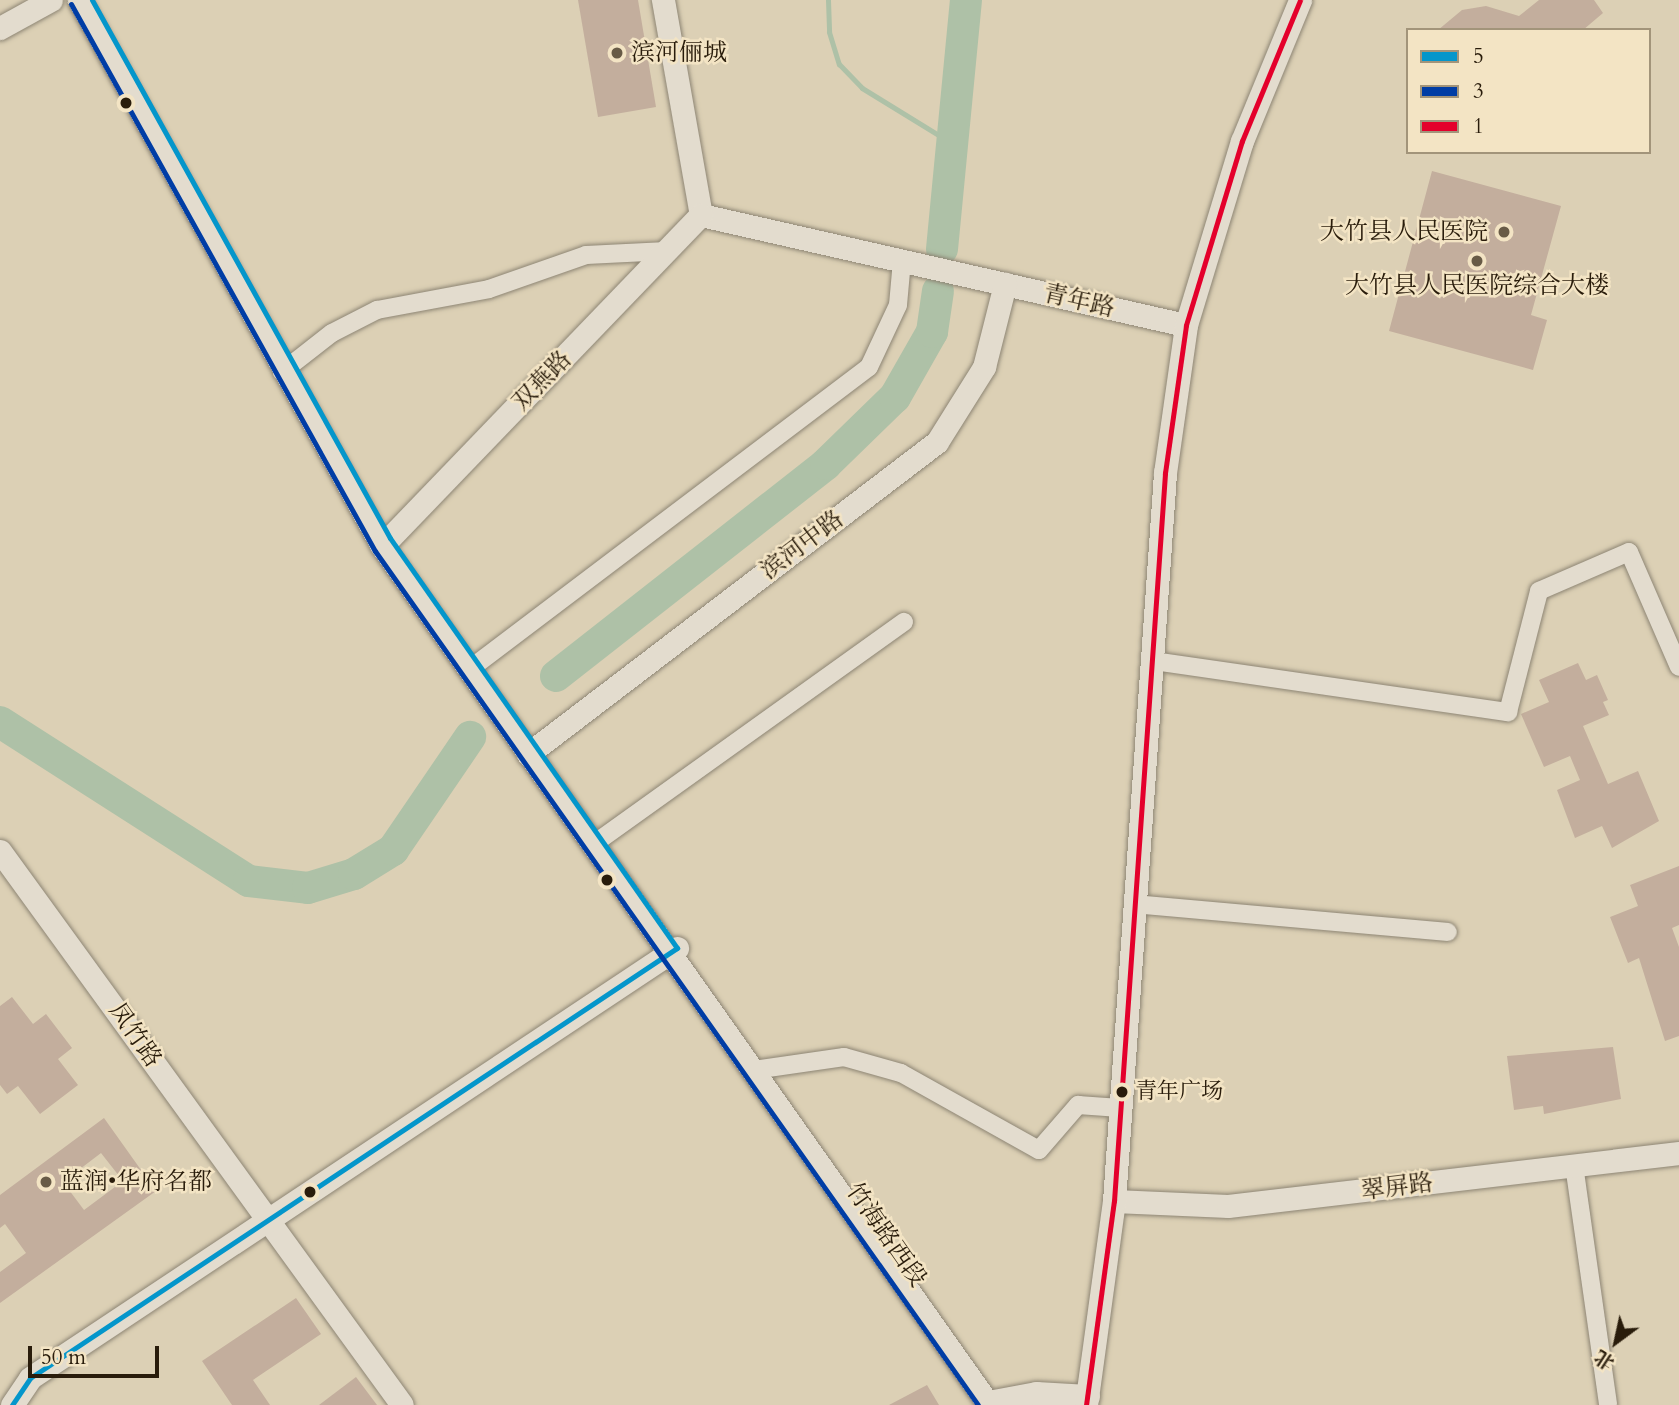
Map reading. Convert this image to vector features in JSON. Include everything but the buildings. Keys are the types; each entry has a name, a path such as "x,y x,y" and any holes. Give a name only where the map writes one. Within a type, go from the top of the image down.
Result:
{"street":[{"path":"0,28 51,0"},
{"name":"竹海路西段","path":"79,0 386,542 994,1403"},
{"name":"竹海路西段","path":"92,0 287,370"},
{"path":"474,666 869,367 898,305 902,260 701,215 663,0"},
{"path":"994,1403 1036,1393 1087,1401 1114,1201 1164,473 1186,325 1242,141 1300,0"},
{"name":"双燕路","path":"386,542 701,215"},
{"path":"287,370 332,333 377,310 489,289 586,255 667,251"},
{"name":"青年路","path":"902,260 1186,325"},
{"name":"滨河中路","path":"532,751 937,442 984,367 1005,284"},
{"path":"1153,661 1508,712 1539,591 1629,552 1679,667"},
{"path":"596,842 904,622"},
{"name":"凤竹路","path":"0,851 402,1405"},
{"path":"1134,904 1448,932"},
{"path":"12,1405 30,1378 673,951"},
{"path":"760,1069 844,1057 901,1073 1039,1150 1078,1105 1120,1108"},
{"name":"翠屏路","path":"1114,1201 1228,1206 1679,1153"},
{"path":"1574,1165 1608,1405"}],"waterway":[{"path":"828,0 829,32 839,64 862,88 948,141"},
{"path":"942,249 966,0"},
{"path":"556,676 826,464 895,397 932,332 938,291"},
{"path":"0,722 249,881 308,888 354,874 393,850 470,737"}],"transit line":[{"name":"5","path":"12,1405 30,1378 677,948 390,538 92,0"},
{"name":"1","path":"1086,1405 1114,1201 1165,473 1186,325 1242,141 1300,0"},
{"name":"3","path":"71,4 375,551 978,1405"}],"place":[{"name":"滨河俪城","path":"617,53"},
{"name":"大竹县人民医院","path":"1504,232"},
{"name":"大竹县人民医院综合大楼","path":"1477,261"},
{"name":"青年广场","path":"1122,1092"},
{"name":"蓝润•华府名都","path":"46,1182"}]}
